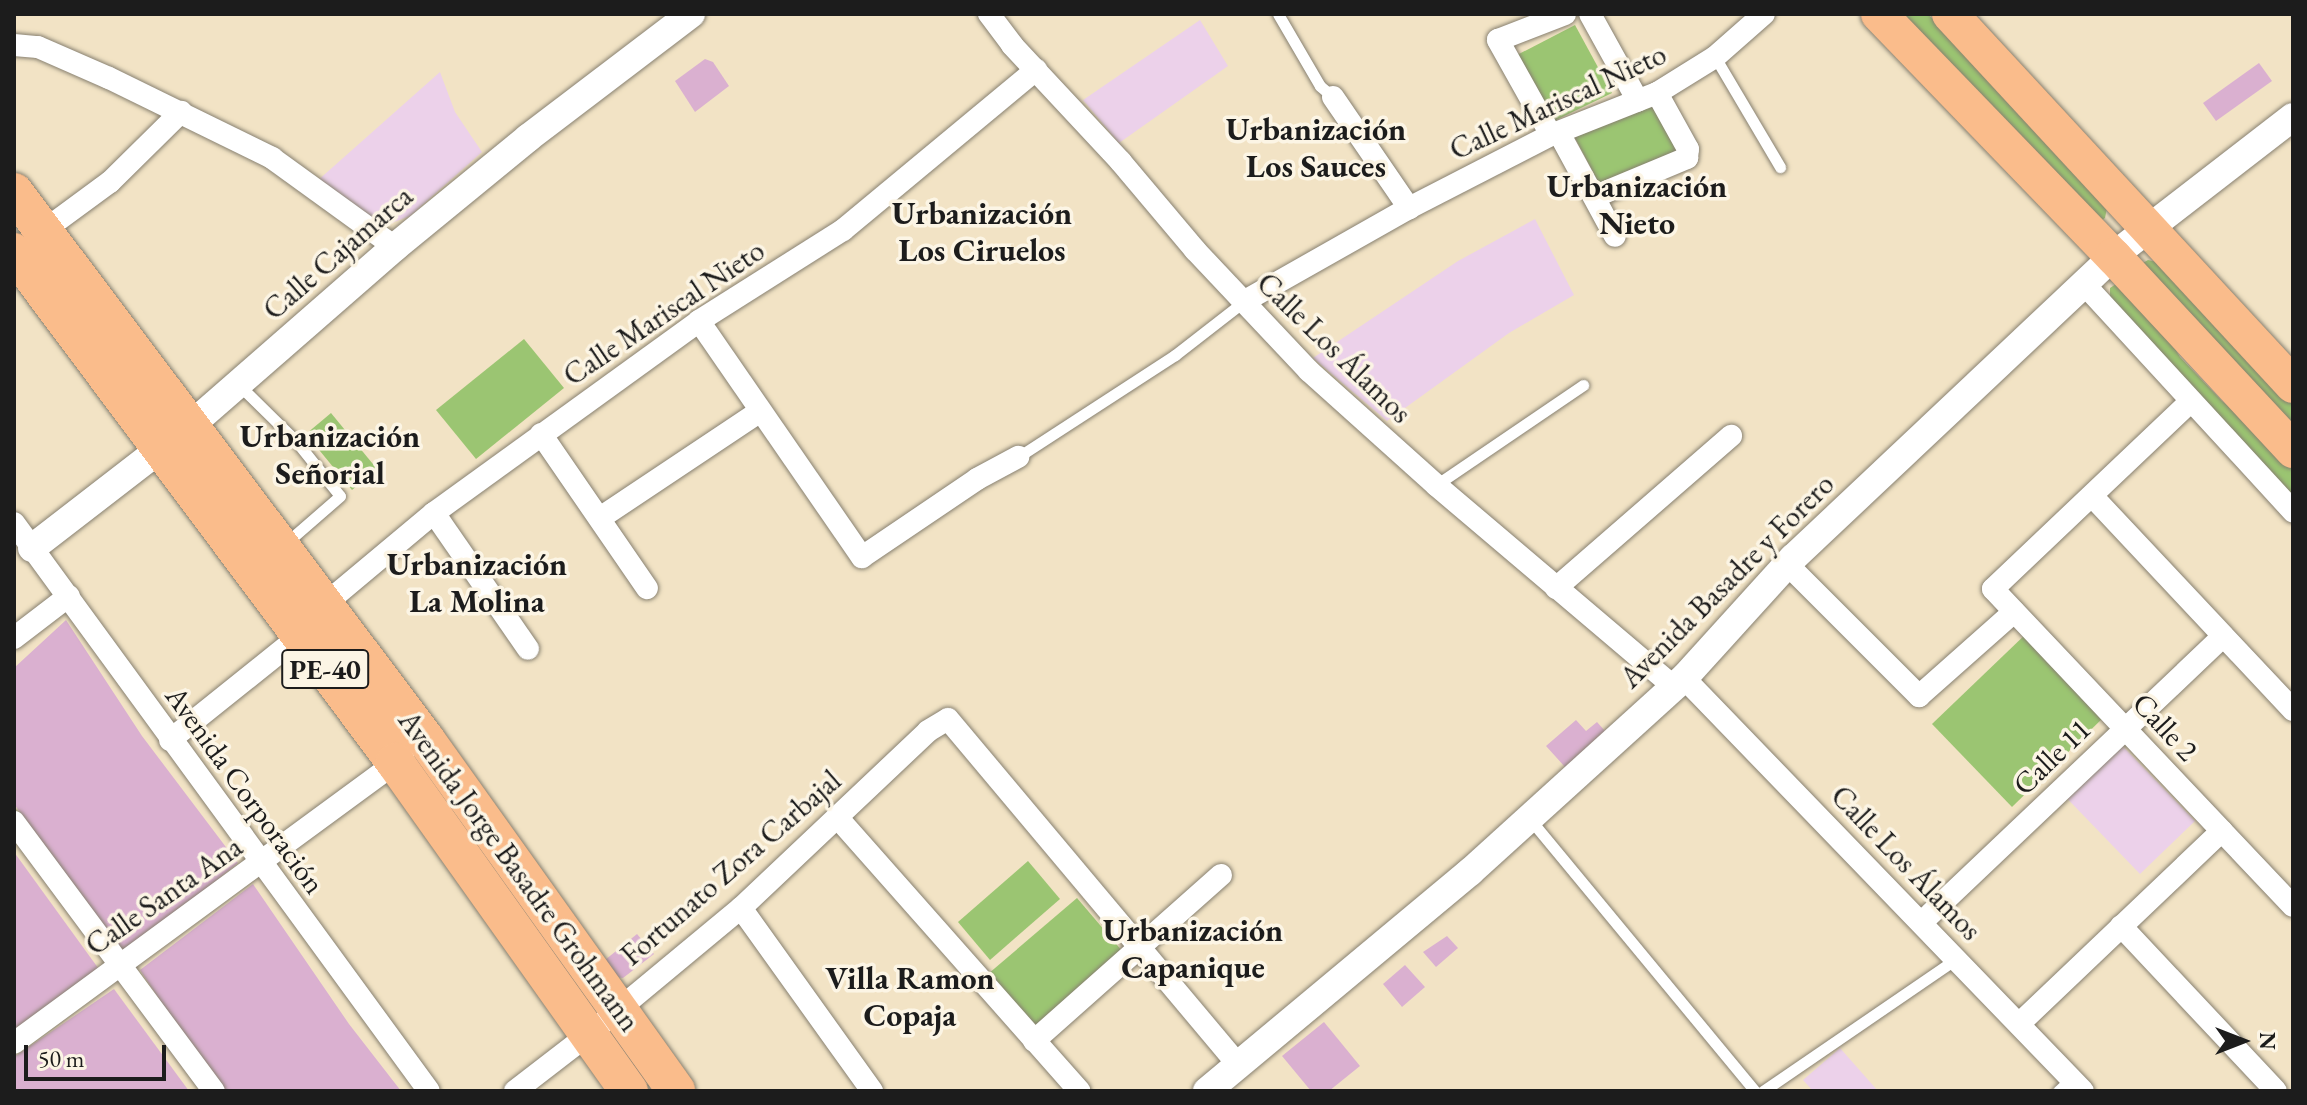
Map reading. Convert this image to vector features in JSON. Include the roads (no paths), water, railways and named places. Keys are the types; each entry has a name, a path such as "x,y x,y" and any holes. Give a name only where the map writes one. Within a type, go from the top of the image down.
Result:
{"highway":[{"name":"Avenida Jorge Basadre Grohmann","path":"14,192 24,245 177,437 282,546 426,740 676,1091"},
{"name":"Avenida Jorge Basadre Grohmann","path":"177,437 300,636 395,762 629,1091"}],"main road":[{"path":"1879,14 2113,256 2180,340 2293,450"},
{"path":"1950,14 2148,229 2288,371"}],"street":[{"name":"Calle Cajamarca","path":"32,548 177,437 395,247 528,138 691,14"},
{"name":"Calle Los Álamos","path":"989,14 1243,302 1309,371 1556,588 1679,683 1957,958 2019,1024 2071,1087"},
{"path":"1565,14 1498,40 1589,193 1596,196 1615,236"},
{"path":"1590,14 1688,149 1687,158 1596,196"},
{"name":"Calle Mariscal Nieto","path":"1243,302 1409,208 1555,134 1648,97 1715,57 1764,14"},
{"path":"14,45 38,47 181,112 272,158 395,247"},
{"name":"Calle Mariscal Nieto","path":"170,740 300,636 325,604 434,513 699,321 843,230 1036,70"},
{"path":"1333,97 1409,208"},
{"path":"24,245 110,182 181,112"},
{"name":"Avenida Basadre y Forero","path":"1207,1091 1529,818 1679,683 1787,564 2113,256 2293,117"},
{"path":"2084,284 2293,511"},
{"path":"699,321 862,557 977,479 1018,457"},
{"path":"2191,401 2093,497 2293,710"},
{"path":"600,518 759,412"},
{"path":"541,434 647,588"},
{"path":"1556,588 1731,436"},
{"name":"Calle 2","path":"2093,497 1993,589 2293,906"},
{"path":"434,513 528,649"},
{"name":"Avenida Corporación","path":"14,523 429,1091"},
{"path":"1787,564 1919,696 2014,612"},
{"path":"14,638 69,596"},
{"name":"Calle 11","path":"1922,922 2223,636"},
{"name":"Fortunato Zora Carbajal","path":"515,1091 741,908 928,731 948,719 1140,949"},
{"name":"Calle Santa Ana","path":"14,1043 119,964 261,865 426,740"},
{"path":"837,817 1079,1091"},
{"path":"14,822 214,1091"},
{"path":"2019,1024 2222,831"},
{"path":"1034,1041 1221,875"},
{"path":"741,908 872,1091"},
{"path":"2121,926 2276,1091"},
{"path":"1140,949 1238,1064"}],"lane":[{"path":"1278,14 1320,86 1333,97"},
{"path":"1715,57 1780,167"},
{"path":"1018,457 1175,355 1243,302"},
{"path":"238,384 296,441 340,496 282,546"},
{"path":"1436,485 1583,385"},
{"path":"2220,393 2265,421"},
{"path":"1529,818 1755,1091"},
{"path":"1763,1091 1957,958"}],"district":[{"name":"Urbanización Los Sauces","path":"1316,148"},
{"name":"Urbanización Nieto","path":"1637,206"},
{"name":"Urbanización Los Ciruelos","path":"982,232"},
{"name":"Urbanización Señorial","path":"330,456"},
{"name":"Urbanización La Molina","path":"477,584"},
{"name":"Urbanización Capanique","path":"1193,950"},
{"name":"Villa Ramon Copaja","path":"910,998"}]}
